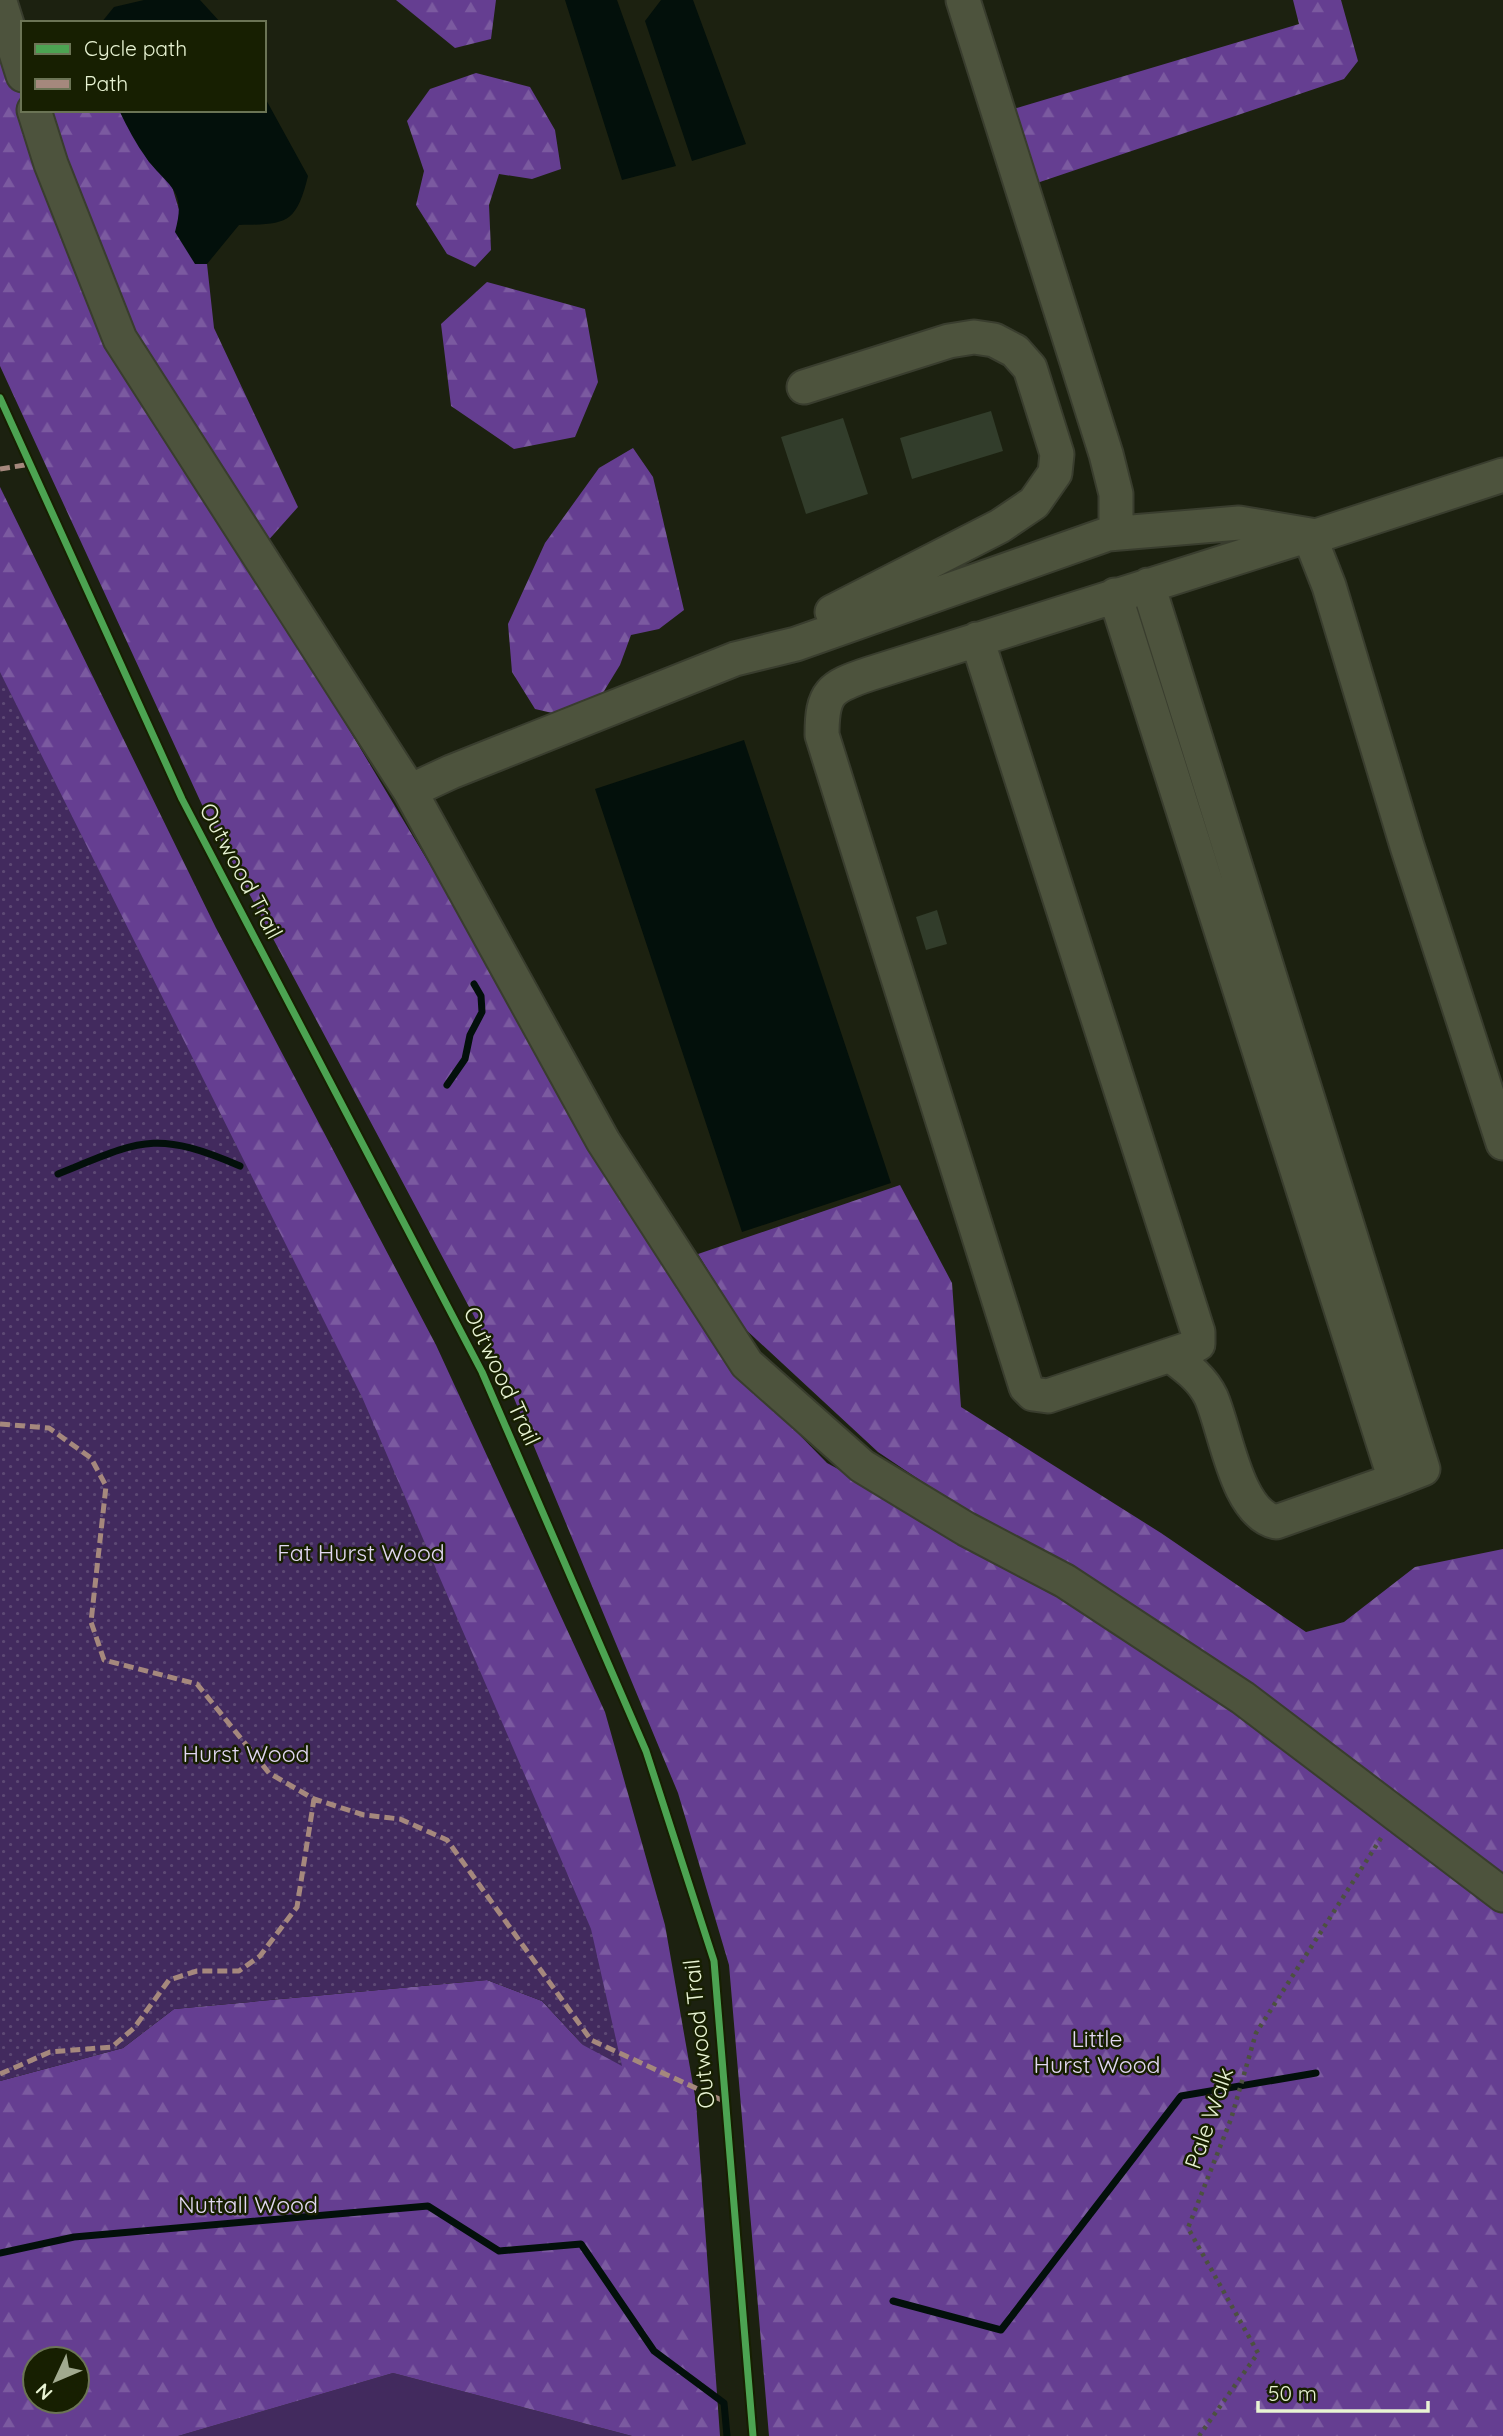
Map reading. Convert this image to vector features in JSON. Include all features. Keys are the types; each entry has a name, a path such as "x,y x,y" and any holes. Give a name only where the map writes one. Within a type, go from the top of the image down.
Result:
{"lane":[{"path":"963,0 1106,454 1116,494 1116,533"},
{"path":"0,2 21,69"},
{"path":"35,112 51,164 120,339 410,791 603,1141 747,1364 862,1466 967,1528 1065,1581 1244,1698 1503,1895"},
{"path":"410,791 735,659 1000,526 1034,503 1055,473 1057,454 1030,368 1015,351 994,340 974,337 948,341 804,387"},
{"path":"735,659 796,644 1116,533 1239,523 1316,536 1503,475"},
{"path":"977,639 1198,1332 1198,1344 1048,1396 1040,1396 1026,1387 822,735 828,693 837,685 977,639 1309,535"},
{"path":"1309,535 1329,586 1407,846 1503,1143"},
{"path":"1149,585 1423,1469 1276,1522 1263,1519 1245,1495 1210,1396 1198,1377 1170,1355"},
{"path":"1115,595 1395,1480"}],"green space":[{"path":"396,0 496,0 491,39 455,48"},
{"path":"1293,0 1341,0 1358,61 1344,79 1034,184 1010,110 1299,24"},
{"name":"Little Hurst Wood","path":"0,26 21,90 21,112 24,112 43,162 247,559 727,1361 827,1463 1031,1574 1188,1672 1503,1909 1503,2436 769,2436 729,1965 678,1793 501,1367 203,807 0,366"},
{"path":"476,73 530,87 555,130 561,169 532,179 499,174 489,205 491,250 475,267 447,254 416,205 424,171 407,121 430,89"},
{"path":"48,112 120,112 149,162 171,183 195,263 207,264 214,328 298,507 265,544 130,326"},
{"path":"487,282 585,309 598,382 575,437 514,449 451,406 441,324"},
{"path":"633,448 653,477 684,610 659,629 631,635 620,665 601,696 561,715 535,709 512,672 508,624 545,543 599,468"},
{"path":"0,487 216,928 436,1345 605,1712 665,1925 696,2102 720,2436 632,2436 393,2373 178,2436 0,2436 0,2081 123,2048 174,2009 487,1980 542,2001 583,2045 0,1179"},
{"name":"Hurst Wood","path":"0,672 362,1397 591,1929 622,2066 583,2045 542,2001 487,1980 174,2009 123,2048 0,2081"},
{"path":"900,1185 952,1283 961,1407 1161,1533 1306,1632 1344,1622 1415,1567 1503,1549 1503,1878 1258,1688 1073,1566 981,1521 878,1452 743,1327 698,1254"},
{"path":"393,2373 632,2436 178,2436"}],"shaded area":[{"path":"144,0 200,0 219,21 103,21 114,7"},
{"path":"565,0 617,0 676,166 622,180"},
{"path":"661,0 693,0 746,144 692,161 645,21"},
{"path":"266,100 308,176 304,192 299,204 287,218 268,224 239,225 207,264 195,264 175,232 179,207 174,190 155,169 120,112 266,112"},
{"path":"744,740 891,1183 742,1232 595,789"}],"building":[{"path":"991,411 1003,451 912,479 900,438"},
{"path":"843,418 868,494 806,514 781,437"},
{"path":"937,910 947,944 926,950 916,917"}],"waterway":[{"path":"447,1085 465,1059 470,1035 482,1012 481,996 474,984"},
{"path":"58,1174 129,1147 148,1144 187,1147 240,1166"},
{"path":"893,2301 1001,2330 1181,2096 1316,2073"},
{"path":"0,2253 74,2237 428,2206 499,2251 581,2244 654,2351 724,2403 727,2436"}],"marked path":[{"path":"0,469 31,464"},
{"path":"0,1424 49,1428 91,1458 106,1486 91,1622 104,1660 197,1684 269,1773 314,1799 364,1815 400,1819 447,1840 591,2040 726,2102"},
{"path":"0,2074 50,2052 112,2047 134,2028 169,1980 197,1971 239,1971 260,1956 297,1907 314,1799"}],"cycle path":[{"name":"Outwood Trail","path":"0,398 182,799 482,1372 646,1751 714,1961 753,2436"}],"park label":[{"name":"Fat Hurst Wood","path":"361,1553"},
{"name":"Nuttall Wood","path":"248,2205"}]}
